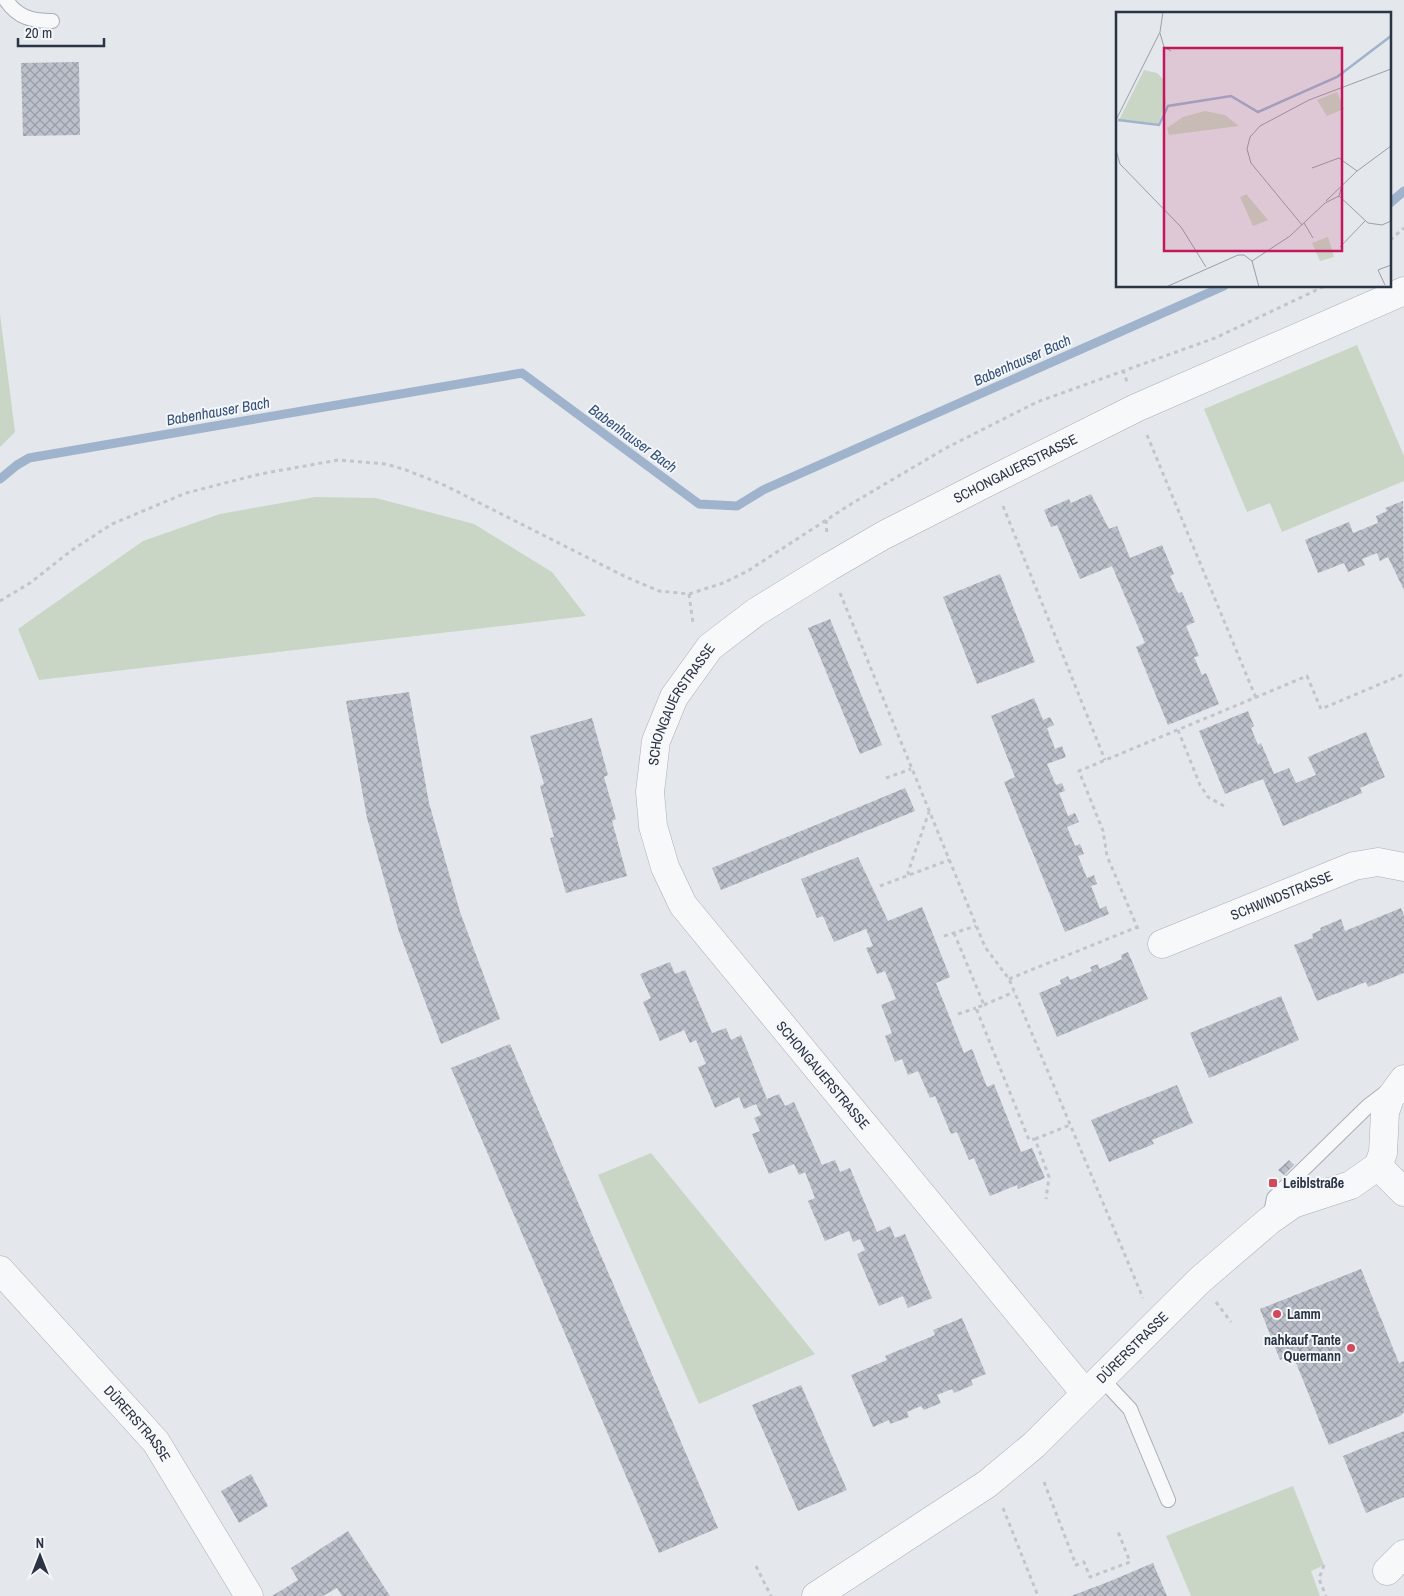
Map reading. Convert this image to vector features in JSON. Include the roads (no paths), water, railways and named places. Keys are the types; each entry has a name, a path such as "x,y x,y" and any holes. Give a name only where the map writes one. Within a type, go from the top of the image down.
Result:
{"street":[{"name":"SCHONGAUERSTRASSE","path":"1093,1386 683,905 665,867 653,826 650,792 656,741 674,697 710,646 756,612 829,567 884,535 1136,408 1404,291"},
{"name":"SCHWINDSTRASSE","path":"1162,944 1354,866 1378,862 1404,867"},
{"path":"1403,1080 1390,1098 1385,1112 1383,1153 1378,1166 1404,1192"},
{"name":"DÜRERSTRASSE","path":"816,1596 987,1484 1034,1446 1200,1280 1270,1220 1294,1204 1351,1185 1378,1166"},
{"name":"DÜRERSTRASSE","path":"0,1270 156,1442 249,1596"}],"lane":[{"path":"6,0 20,15 31,20 52,21"},
{"path":"1270,1220 1274,1198 1368,1106 1403,1080"},
{"path":"1093,1386 1130,1409 1168,1500"}],"waterway":[{"name":"Babenhauser Bach","path":"1392,201 1404,191"},
{"name":"Babenhauser Bach","path":"0,479 29,458 522,373 699,504 737,506 763,490 1219,288"}],"place":[{"name":"Leiblstraße","path":"1273,1183"},
{"name":"Lamm","path":"1277,1314"},
{"name":"nahkauf Tante Quermann","path":"1351,1348"}]}
